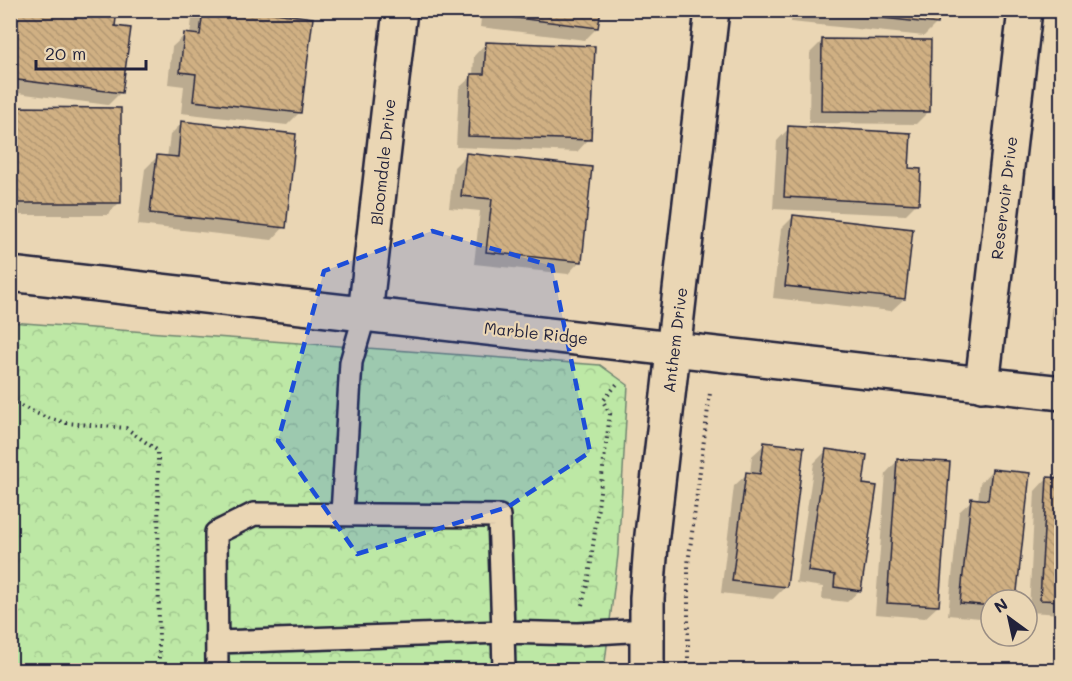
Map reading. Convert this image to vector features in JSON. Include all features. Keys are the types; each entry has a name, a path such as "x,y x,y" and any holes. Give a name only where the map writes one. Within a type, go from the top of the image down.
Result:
{"street":[{"name":"Bloomdale Drive","path":"365,314 400,10"},
{"name":"Anthem Drive","path":"647,670 646,630 651,544 712,10"},
{"name":"Reservoir Drive","path":"982,384 1025,10"},
{"name":"Marble Ridge","path":"10,274 1062,393"}],"lane":[{"path":"342,514 351,362 365,314"},
{"path":"217,670 216,533 254,514 342,514 499,516 504,670"},
{"path":"217,642 503,632 579,634 646,630"}],"path":[{"path":"579,634 582,604 589,577 610,414 603,401 617,384"},
{"path":"688,670 688,564 710,393"},
{"path":"10,401 45,417 66,423 126,428 158,451 159,670"}],"highlighted area":[{"path":"432,231 552,266 590,452 508,507 357,554 278,441 324,271"}],"green space":[{"path":"10,322 600,365 628,385 618,555 604,670 11,670"}],"building":[{"path":"11,10 117,10 115,26 131,28 122,93 10,79"},
{"path":"203,10 251,10 313,18 301,113 193,101 196,74 180,72 184,33 200,35"},
{"path":"493,10 601,10 598,28 492,15"},
{"path":"808,10 940,10 938,24"},
{"path":"822,39 931,40 930,112 821,111"},
{"path":"486,42 595,46 591,140 468,136 471,74 484,74"},
{"path":"10,107 121,108 121,203 10,203"},
{"path":"181,121 296,134 286,228 150,213 157,155 178,157"},
{"path":"788,126 911,133 909,168 921,169 919,204 784,197"},
{"path":"466,153 592,167 582,262 486,252 492,199 461,196"},
{"path":"793,215 913,229 905,299 785,286"},
{"path":"764,442 804,447 787,587 732,581 746,472 760,474"},
{"path":"826,449 867,455 863,484 877,486 861,591 834,587 835,575 808,571"},
{"path":"897,459 950,462 939,606 887,603"},
{"path":"992,469 1030,473 1017,588 979,588 979,605 960,603 971,498 988,500"},
{"path":"1047,477 1062,478 1062,601 1040,600"}]}
